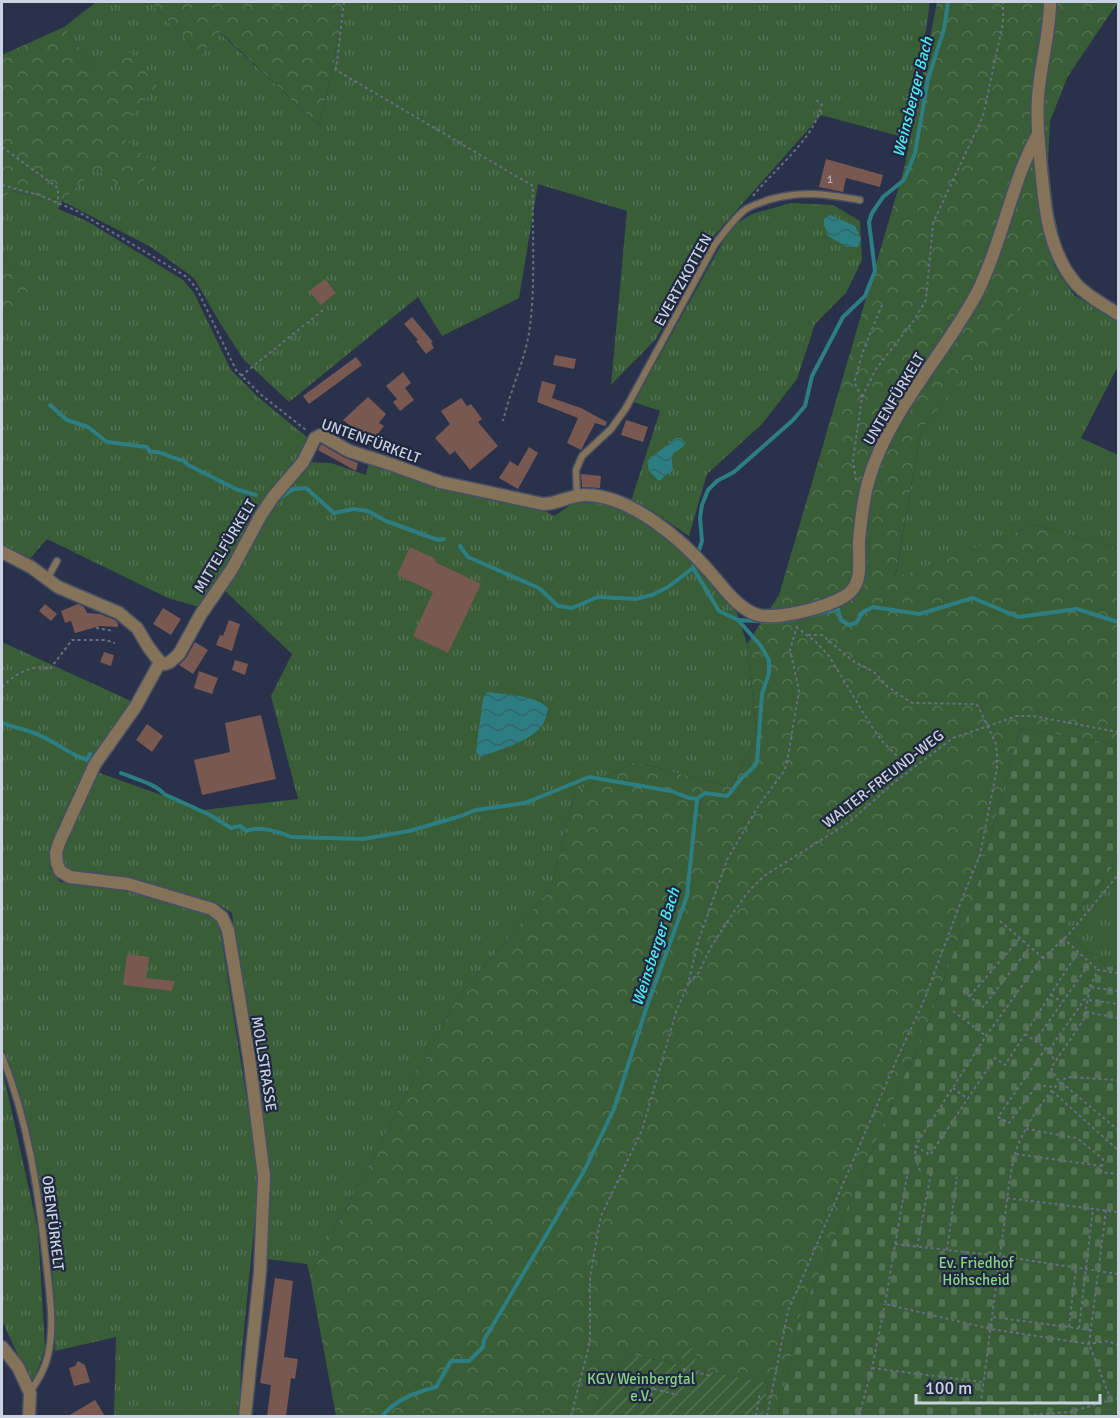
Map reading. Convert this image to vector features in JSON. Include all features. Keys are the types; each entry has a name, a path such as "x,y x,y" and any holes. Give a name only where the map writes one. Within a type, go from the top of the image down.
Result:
{"street":[{"path":"1050,2 1038,89 1038,134 1043,198 1057,251 1078,286 1119,314"},
{"name":"UNTENFÜRKELT","path":"315,438 321,435 355,454 440,482 480,491 543,504 553,504 587,495 619,503 654,522 688,548 740,604 752,613 775,616 805,610 844,597 856,585 864,499 870,474 885,440 982,283 1002,231 1026,156 1038,134"},
{"name":"MITTELFÜRKELT","path":"59,843 95,764 136,706 160,662 170,663 179,654 201,614 243,550 261,514 303,462 315,438"},
{"path":"2,552 21,561 58,587 129,619 160,662"},
{"name":"MOLLSTRASSE","path":"59,843 56,853 57,863 65,874 77,878 128,884 199,904 220,915 228,930 249,1057 264,1176 260,1272 245,1416"},
{"path":"2,1347 18,1367 30,1393 29,1416"}],"lane":[{"name":"EVERTZKOTTEN","path":"577,496 576,470 582,456 611,429 627,408 715,244 746,209 771,200 804,193 822,193 860,200"},
{"path":"47,580 57,561"},
{"name":"OBENFÜRKELT","path":"2,1056 13,1083 35,1176 49,1290 48,1354 43,1371 30,1393"}],"path":[{"path":"344,2 336,70 533,186 531,318 527,345 508,399 503,421"},
{"path":"864,499 855,477 853,460 862,397 876,369 906,333 926,300 933,223 983,116 1003,23 1003,2"},
{"path":"746,209 754,194 815,123 822,105 814,98"},
{"path":"2,147 58,188 58,203"},
{"name":"UNTENFÜRKELT","path":"2,185 39,195 95,221 187,277 197,289 229,357 241,376 315,438"},
{"path":"862,397 855,380 867,341 882,305"},
{"path":"241,376 323,310"},
{"path":"571,1416 590,1342 590,1277 601,1216 642,1130 676,1012 688,984 700,935 727,860 757,808 784,771 787,763 799,690 790,650 796,627 805,610"},
{"path":"796,627 829,656 882,741 911,770"},
{"path":"96,628 114,631"},
{"path":"767,1416 788,1311 923,1003 977,863 997,768 996,744 981,710 975,704 912,703 888,687 874,672 853,661 822,635 805,634"},
{"path":"2,687 17,673 42,667 50,669 72,640 105,640 115,643"},
{"name":"WALTER-FREUND-WEG","path":"688,984 699,972 711,947 755,884 772,869 848,823 953,738 1011,717 1026,716 1119,732"},
{"path":"920,1171 915,1156 916,1145 986,1036 1043,957 1119,875"},
{"path":"1000,921 1043,957"},
{"path":"970,996 1020,938"},
{"path":"1063,938 1098,970 1119,973"},
{"path":"963,991 983,1007 1030,947"},
{"path":"916,1145 930,1155 995,1059 1005,1065 1078,952"},
{"path":"1035,1041 1090,963"},
{"path":"1098,970 1090,987 1084,1019 1051,1068 1056,1078 1119,1130"},
{"path":"1090,987 1119,991"},
{"path":"1055,1087 1036,1085 1009,1123 998,1117 1089,994"},
{"path":"1051,995 1062,1002"},
{"path":"1088,1000 1119,1004"},
{"path":"952,1011 986,1036"},
{"path":"1085,1012 1119,1018"},
{"path":"1025,1034 1047,1049 1055,1062"},
{"path":"979,1416 1007,1198 1015,1154 1034,1114 1060,1080 1068,1077 1119,1080"},
{"path":"953,1088 968,1099"},
{"path":"1052,1091 1119,1150"},
{"path":"1026,1129 1077,1138 1103,1159 1101,1172 1119,1174"},
{"path":"1015,1154 1102,1166"},
{"path":"859,1416 872,1368 885,1304 908,1170"},
{"path":"917,1247 931,1173"},
{"path":"947,1250 957,1177"},
{"path":"1007,1198 1119,1212"},
{"path":"1079,1328 1093,1208"},
{"path":"1106,1210 1089,1344 1111,1400"},
{"path":"894,1244 1000,1256 1119,1274"},
{"path":"1069,1327 1076,1267"},
{"path":"885,1304 991,1329 1089,1344 1107,1341 1119,1345"},
{"path":"992,1317 1091,1330"},
{"path":"872,1368 984,1382"},
{"path":"683,1369 711,1376"},
{"path":"650,1402 656,1374"},
{"path":"653,1389 678,1395"},
{"path":"756,1416 760,1392"},
{"path":"1022,1416 1070,1412 1119,1398"}],"green space":[{"path":"96,2 150,2 201,55 219,32 319,125 333,69 344,2 930,2 910,139 821,115 705,246 656,339 611,385 627,211 538,184 519,298 442,336 418,297 289,402 244,360 194,278 151,247 62,201 95,168 148,158 116,133 160,82 97,72 64,27"},
{"path":"150,2 344,2 333,69 319,125 220,32 201,55"},
{"path":"937,2 1118,2 1068,76 1050,121 1048,163 1054,213 1063,253 921,430 895,578 1035,525 1118,549 1118,745 1020,728 976,892 929,1020 799,1319 778,1416 763,1416 768,1383 693,1369 685,1347 680,1365 627,1354 591,1416 336,1416 310,1276 459,995 551,889 575,792 635,762 731,787 757,737 747,644 779,595 904,169"},
{"path":"64,27 97,72 125,48 160,82 117,133 148,158 158,170 128,193 96,168 62,201 12,191 2,198 2,55"},
{"path":"11,191 62,201 58,209 87,221 183,280 194,293 231,370 259,398 308,438 301,456 227,571 199,607 168,598 47,539 28,561 2,548 2,314 38,296 2,254 2,198"},
{"path":"791,203 833,205 860,221 862,260 846,293 815,324 797,379 762,424 707,474 689,536 652,511 631,501 660,411 634,402 731,227 752,214"},
{"path":"2,254 39,296 2,314"},
{"path":"1053,264 1074,295 1118,322 1118,366 1081,438 1118,455 1118,549 1035,525 895,579 921,430"},
{"path":"369,461 542,509 554,516 575,502 596,502 619,508 644,522 690,558 736,610 747,644 757,737 731,787 635,762 575,792 551,889 459,995 310,1276 307,1264 266,1259 270,1175 232,913 214,902 69,871 59,857 97,772 203,810 298,799 271,696 292,654 223,589 268,509 306,462 331,463 366,475"},
{"path":"2,642 133,702 87,765 52,851 50,868 60,882 128,887 201,910 219,922 259,1178 241,1360 240,1416 114,1416 116,1337 55,1351 52,1265 40,1182 29,1127 12,1071 2,1047"},
{"name":"Ev. Friedhof Höhscheid","path":"1020,728 1118,745 1118,862 1063,929 1106,966 1118,967 1118,1414 1104,1416 778,1416 799,1319 929,1020 976,892"},
{"path":"1117,861 1118,967 1106,966 1063,929"},
{"path":"2,1067 38,1230 45,1348 35,1378 30,1381 2,1321"},
{"name":"KGV Weinbergtal e.V.","path":"684,1347 697,1350 694,1369 768,1383 763,1416 591,1416 627,1354 680,1365"}],"water":[{"path":"830,215 855,226 861,239 858,247 847,247 828,236 824,219"},
{"path":"676,438 681,438 686,443 673,455 673,470 659,481 649,471 647,461"},
{"path":"487,692 536,700 548,708 544,722 533,734 516,744 481,757 476,752 483,698"}],"building":[{"path":"826,159 883,175 880,187 846,178 843,192 819,187"},
{"path":"325,279 336,293 321,305 309,291"},
{"path":"412,317 433,342 431,343 434,348 426,354 416,341 418,340 404,324"},
{"path":"555,355 576,359 574,369 553,365"},
{"path":"356,357 362,365 309,404 303,396"},
{"path":"403,372 411,383 405,388 414,400 400,411 393,402 397,399 386,386"},
{"path":"542,381 556,385 552,398 581,408 607,422 605,426 595,423 581,450 567,443 578,418 537,402"},
{"path":"368,397 386,414 379,423 384,426 372,442 343,420"},
{"path":"461,398 467,406 471,404 482,419 478,422 498,446 470,470 455,451 450,455 435,438 450,424 441,411"},
{"path":"626,420 648,427 643,442 621,435"},
{"path":"321,444 358,463 356,471 318,450"},
{"path":"529,447 538,453 518,489 499,478 510,461 518,466"},
{"path":"581,474 601,476 600,488 582,487"},
{"path":"410,547 481,584 448,653 413,636 433,592 397,575"},
{"path":"45,604 57,614 51,621 39,611"},
{"path":"78,604 84,607 87,613 100,614 115,620 118,627 100,626 75,633 71,621 65,623 61,611"},
{"path":"163,608 181,619 171,635 153,624"},
{"path":"229,620 240,624 232,651 216,645 220,635 223,636"},
{"path":"195,642 208,650 193,674 179,665"},
{"path":"104,652 114,655 111,666 100,662"},
{"path":"235,660 248,664 245,675 232,670"},
{"path":"199,671 218,678 212,694 194,688"},
{"path":"261,715 276,779 202,795 194,760 230,752 225,723"},
{"path":"147,724 163,736 152,752 136,740"},
{"path":"127,954 149,957 146,978 174,981 172,991 123,985"},
{"path":"275,1278 293,1281 284,1357 298,1359 295,1379 291,1378 286,1416 267,1416 271,1385 260,1383"},
{"path":"78,1361 85,1365 90,1382 74,1386 69,1368 75,1366"},
{"path":"95,1400 105,1416 68,1416"}],"waterway":[{"name":"Weinsberger Bach","path":"382,1416 406,1397 436,1387 451,1361 469,1361 483,1347 484,1340 584,1171 614,1109 647,1006 687,896 697,799 705,793 727,796 757,762 762,694 769,673 769,660 761,646 738,620 719,611 693,568 702,541 700,518 702,505 708,490 717,481 734,472 793,420 805,406 812,376 843,317 865,296 875,271 869,222 883,197 904,180 915,153 928,79 944,29 948,2"},
{"path":"50,405 67,420 88,427 107,442 147,447 150,452 159,452 183,460 188,465 236,489 256,495"},
{"path":"277,500 293,489 306,488 334,513 353,509 368,511 386,521 438,540 444,539"},
{"path":"460,546 468,557 539,588 558,606 572,608 598,597 636,599 652,595 668,587 693,568"},
{"path":"812,615 838,609 841,620 849,625 856,623 863,612 873,607 919,614 973,598 1018,617 1077,609 1118,622"},
{"path":"738,620 772,622 793,620"},
{"path":"2,723 41,736 87,760 90,754"},
{"path":"121,773 150,784 164,794 210,815 231,828 240,826 247,831 263,829 291,837 363,839 409,831 476,810 525,803 589,777 671,791 697,799"}]}
